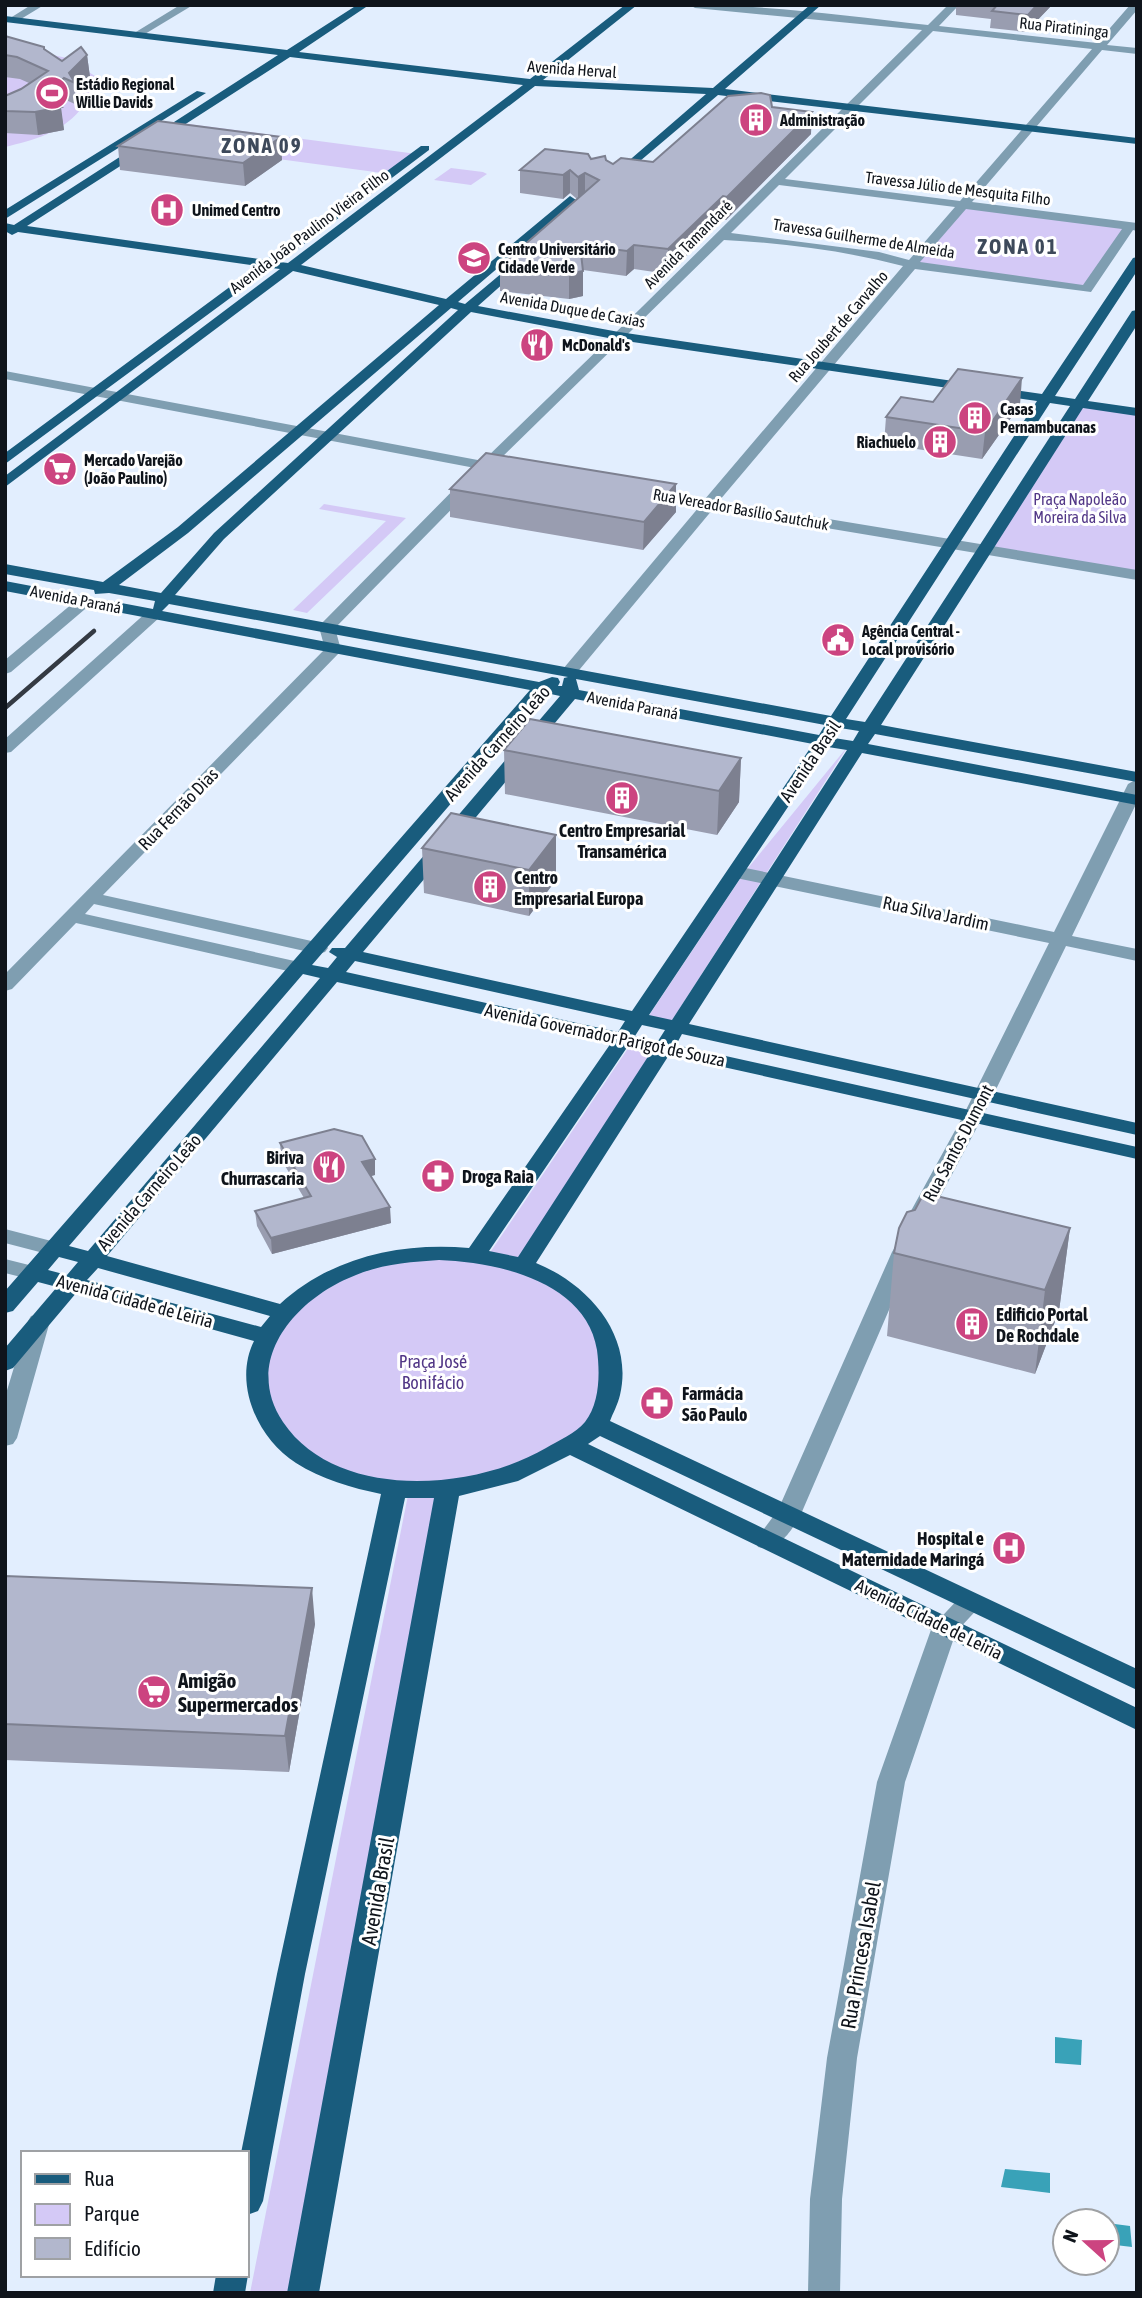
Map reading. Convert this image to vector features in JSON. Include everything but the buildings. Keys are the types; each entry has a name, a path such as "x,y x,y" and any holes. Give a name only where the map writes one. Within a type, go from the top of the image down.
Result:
{"main road":[{"path":"9,230 29,220 364,5"},
{"path":"547,55 614,5"},
{"name":"Avenida João Paulino Vieira Filho","path":"5,483 632,5"},
{"path":"613,181 816,5"},
{"path":"777,21 791,9"},
{"name":"Avenida Herval","path":"7,22 199,42 285,57 511,83 689,95"},
{"name":"Avenida Herval","path":"7,22 97,37 264,54"},
{"path":"83,28 97,37"},
{"path":"168,45 199,42"},
{"path":"248,64 280,44"},
{"path":"488,100 525,72"},
{"path":"689,95 705,82"},
{"path":"5,216 215,84"},
{"name":"Avenida Herval","path":"531,84 611,93 778,97 937,123 1099,137 1133,145"},
{"path":"611,93 630,89"},
{"name":"Avenida Herval","path":"711,94 794,105 971,121 1133,145"},
{"path":"778,97 794,105"},
{"path":"937,123 971,121"},
{"name":"Avenida João Paulino Vieira Filho","path":"5,460 437,138"},
{"path":"85,601 183,530 300,431 464,301 573,210"},
{"name":"Avenida Duque de Caxias","path":"5,216 295,264 386,286 551,314 623,332 704,339 829,361 886,375 1083,398 1137,400"},
{"name":"Avenida Duque de Caxias","path":"9,230 272,260"},
{"path":"154,614 183,573 218,537 464,301 532,252"},
{"name":"Avenida Brasil","path":"475,1255 624,1039 836,722 949,544 1137,261"},
{"name":"Avenida Duque de Caxias","path":"295,264 358,270 512,316 623,332 743,354 943,373 1048,393"},
{"path":"358,270 386,286"},
{"path":"512,316 551,314"},
{"name":"Avenida Brasil","path":"523,1266 1137,314"},
{"path":"704,339 743,354"},
{"path":"886,375 943,373"},
{"name":"Avenida Duque de Caxias","path":"1083,398 1137,412"},
{"name":"Avenida Paraná","path":"5,569 327,626 1137,777"},
{"path":"5,578 33,574"},
{"name":"Avenida Paraná","path":"5,586 822,742 1135,794"},
{"path":"231,609 246,632"},
{"path":"423,666 484,656"},
{"name":"Avenida Carneiro Leão","path":"5,1306 542,687 569,672 570,693 5,1363"},
{"path":"657,688 680,714"},
{"path":"927,738 978,770"},
{"name":"Avenida Governador Parigot de Souza","path":"318,948 1137,1129"},
{"name":"Avenida Governador Parigot de Souza","path":"301,968 1137,1153"},
{"path":"203,1080 236,1089"},
{"name":"Avenida Cidade de Leiria","path":"55,1250 283,1312"},
{"path":"402,1255 475,1255 523,1266 557,1282 584,1303 603,1328 612,1357 610,1386 598,1424 537,1465 498,1480 448,1489 395,1488 338,1474 293,1448 264,1413 255,1374 265,1336 283,1312 315,1286 367,1263 402,1255"},
{"name":"Avenida Cidade de Leiria","path":"33,1273 265,1336"},
{"name":"Avenida Cidade de Leiria","path":"598,1424 1137,1680"},
{"name":"Avenida Cidade de Leiria","path":"569,1445 1137,1720"},
{"path":"248,2196 291,1974 395,1488"},
{"name":"Avenida Brasil","path":"303,2293 448,1489"}],"street":[{"path":"7,22 39,5"},
{"path":"136,35 187,5"},
{"name":"Rua Piratininga","path":"695,5 791,9 806,14 1137,51"},
{"name":"Avenida Tamandaré","path":"327,626 484,465 623,332 954,5"},
{"name":"Rua Joubert de Carvalho","path":"569,672 829,361 1136,5"},
{"name":"Travessa Júlio de Mesquita Filho","path":"776,181 1134,227"},
{"name":"Travessa Guilherme de Almeida","path":"720,236 879,256 914,265 1086,289 1134,227"},
{"path":"5,374 122,394 325,436 504,469"},
{"name":"Rua Vereador Basílio Sautchuk","path":"641,492 1137,575"},
{"path":"5,669 85,601"},
{"path":"5,748 154,614"},
{"path":"327,626 333,650"},
{"name":"Rua Fernão Dias","path":"5,985 333,650"},
{"name":"Rua Santos Dumont","path":"767,1541 789,1514 909,1238 1135,794"},
{"name":"Rua Silva Jardim","path":"736,872 1137,955"},
{"name":"Avenida Governador Parigot de Souza","path":"91,898 318,948"},
{"name":"Avenida Governador Parigot de Souza","path":"72,917 301,968"},
{"name":"Avenida Cidade de Leiria","path":"5,1236 55,1250"},
{"name":"Avenida Cidade de Leiria","path":"5,1266 33,1273"},
{"path":"5,1438 39,1321"},
{"path":"945,1627 970,1603"},
{"name":"Rua Princesa Isabel","path":"824,2293 826,2199 842,2058 866,1918 891,1782 945,1627"}],"green space":[{"name":"Estádio Regional Willie Davids","path":"5,45 67,58 98,78 101,85 97,100 107,102 92,110 80,110 56,130 5,147"},
{"path":"181,123 417,154 390,174 151,142"},
{"path":"451,168 487,174 471,185 434,180"},
{"path":"963,205 1130,226 1086,289 913,265"},
{"name":"Praça Napoleão Moreira da Silva","path":"1080,403 1137,412 1137,575 985,550"},
{"path":"324,504 406,518 307,613 293,610 386,521 319,509"},
{"path":"848,746 669,1025 646,1020 744,873"},
{"name":"Praça José Bonifácio","path":"633,1041 657,1047 515,1263 557,1282 603,1328 598,1425 537,1465 448,1489 292,2293 250,2293 409,1490 338,1474 293,1448 255,1375 283,1312 367,1263 487,1257"}],"water":[{"path":"1055,2037 1082,2040 1081,2065 1055,2063"},
{"path":"1005,2169 1050,2173 1050,2193 1001,2187"},
{"path":"1121,2225 1130,2226 1132,2247 1121,2246"}],"railway":[{"path":"5,708 94,631"}],"place":[{"name":"Estádio Regional Willie Davids","path":"52,93"},
{"name":"Administração","path":"756,120"},
{"name":"Unimed Centro","path":"167,210"},
{"name":"Centro Universitário Cidade Verde","path":"474,258"},
{"name":"McDonald's","path":"537,345"},
{"name":"Casas Pernambucanas","path":"975,418"},
{"name":"Riachuelo","path":"940,442"},
{"name":"Mercado Varejão (João Paulino)","path":"60,469"},
{"name":"Agência Central - Local provisório","path":"838,640"},
{"name":"Centro Empresarial Transamérica","path":"622,798"},
{"name":"Centro Empresarial Europa","path":"490,887"},
{"name":"Biriva Churrascaria","path":"329,1167"},
{"name":"Droga Raia","path":"438,1176"},
{"name":"Edificio Portal De Rochdale","path":"972,1324"},
{"name":"Farmácia São Paulo","path":"657,1403"},
{"name":"Hospital e Maternidade Maringá","path":"1009,1548"},
{"name":"Amigão Supermercados","path":"154,1692"}],"district":[{"name":"ZONA 09","path":"262,145"},
{"name":"ZONA 01","path":"1018,246"}]}
